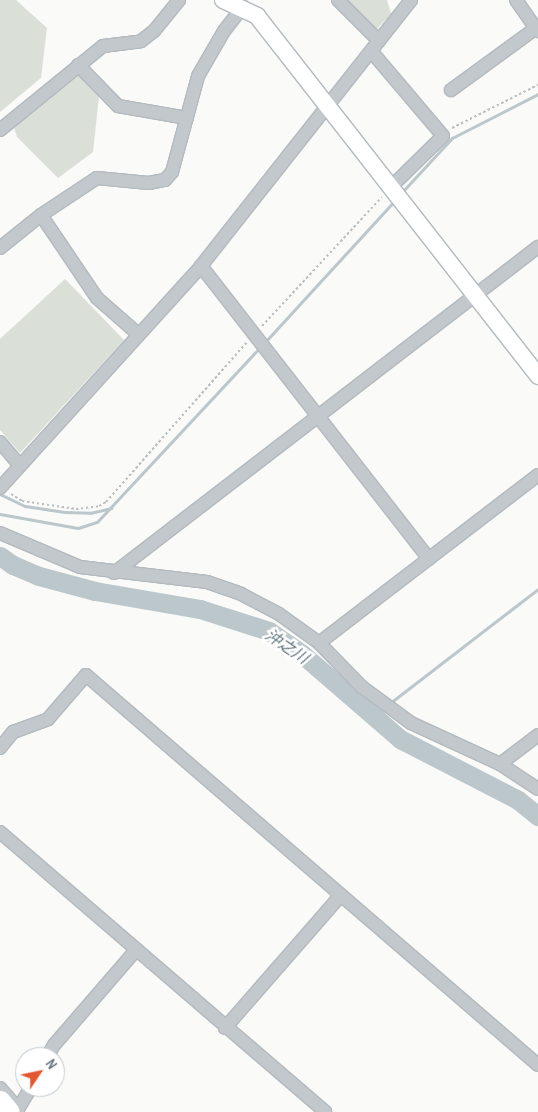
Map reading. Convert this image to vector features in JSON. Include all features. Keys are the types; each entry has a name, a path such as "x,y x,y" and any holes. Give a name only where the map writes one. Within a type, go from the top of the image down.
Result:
{"highway":[{"path":"0,1101 9,1112"}],"street":[{"path":"0,130 78,65 104,46 141,41 154,30 179,0"},
{"path":"223,0 243,7 257,16 538,376"},
{"path":"338,0 443,136 396,193"},
{"path":"1,486 18,464 201,266 411,0"},
{"path":"451,90 537,29 516,0"},
{"path":"0,248 41,215 97,178 150,183 165,180 172,172 198,76 224,31 243,7"},
{"path":"78,65 118,106 187,118"},
{"path":"41,215 97,298 138,334"},
{"path":"114,573 538,248"},
{"path":"201,266 428,559"},
{"path":"0,442 18,464"},
{"path":"319,643 538,475"},
{"path":"0,533 80,568 207,582 241,594 279,614 319,643 362,687 411,723 500,764 538,789"},
{"path":"0,748 13,732 48,719 86,675 538,1065"},
{"path":"500,764 538,735"},
{"path":"0,832 225,1028 325,1112"},
{"path":"225,1028 341,895"},
{"path":"53,1047 136,950"},
{"path":"0,1088 18,1109 25,1097"}],"path":[{"path":"443,136 538,85"},
{"path":"1,486 22,501 76,509 99,506 255,336 396,193"}],"shaded area":[{"path":"0,0 16,0 47,28 41,78 0,112"},
{"path":"342,0 387,0 391,14 376,30"},
{"path":"78,75 100,87 93,152 58,178 17,137 12,121"},
{"path":"65,279 124,340 20,453 0,430 0,339"}],"waterway":[{"path":"402,192 452,138 538,94"},
{"path":"265,342 394,201"},
{"path":"0,514 78,528 97,522 261,346"},
{"path":"0,494 25,506 65,512 90,513 111,508"},
{"name":"沖之川","path":"0,556 13,565 39,576 95,591 200,609 269,631 302,654 400,739 518,800 538,816"},
{"path":"390,703 538,589"},
{"path":"372,718 385,707"}]}
